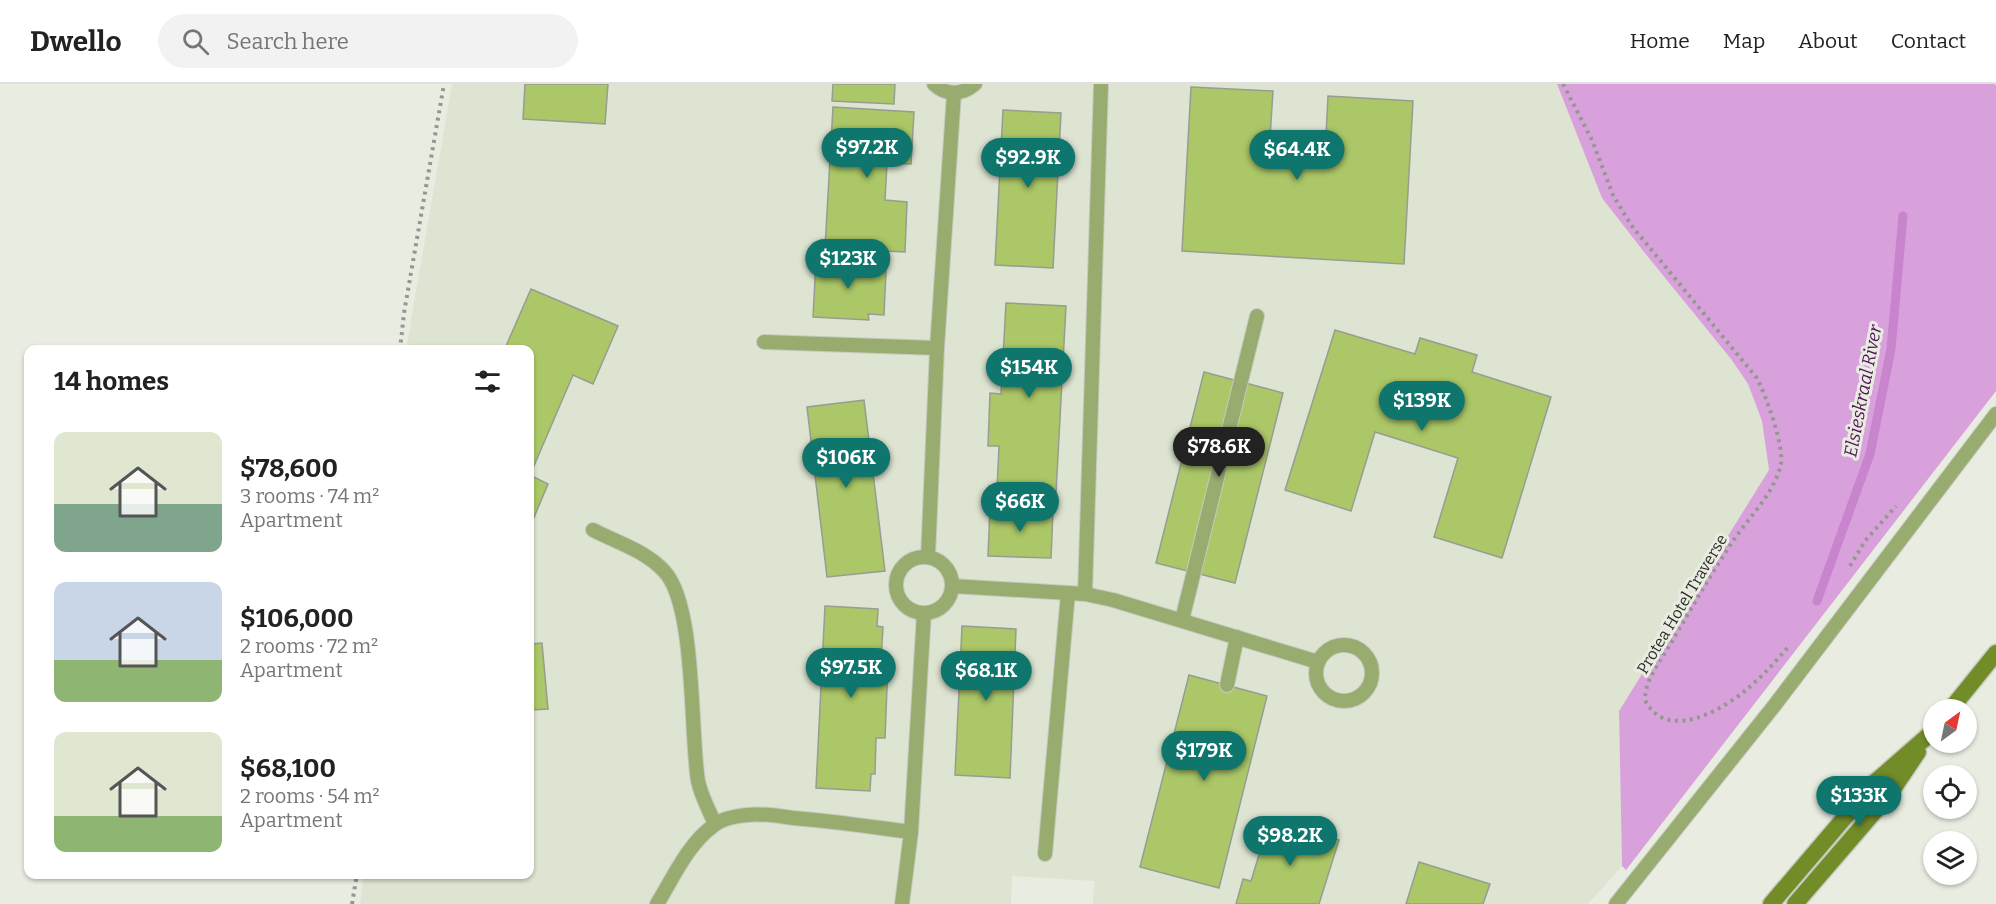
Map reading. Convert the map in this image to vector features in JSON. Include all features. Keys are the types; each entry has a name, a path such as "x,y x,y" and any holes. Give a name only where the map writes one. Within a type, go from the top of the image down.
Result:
{"main road":[{"path":"1959,699 1996,652"},
{"path":"1771,904 1875,782 1923,740"},
{"path":"1795,904 1889,795 1923,745"}],"lane":[{"path":"934,84 945,92 954,93 969,89 975,84"},
{"path":"1085,594 1101,84"},
{"path":"928,557 954,93"},
{"path":"1182,620 1257,316"},
{"path":"764,342 938,348"},
{"path":"1616,904 1796,678 1996,414"},
{"path":"593,530 652,560 665,572 680,600 685,627 699,784 715,824"},
{"path":"919,557 928,557 943,564 951,578 952,586 946,602 940,608 924,614 915,612 900,601 896,583 903,566 919,557"},
{"path":"952,586 1085,594 1182,620 1318,662"},
{"path":"1045,854 1068,593"},
{"path":"902,904 911,832 924,614"},
{"path":"1227,685 1237,637"},
{"path":"1338,645 1355,648 1362,652 1371,666 1371,683 1366,691 1352,700 1344,702 1334,700 1326,696 1316,680 1318,662 1323,654 1338,645"},
{"path":"657,904 690,851 703,834 715,824 747,815 760,815 911,832"}],"path":[{"path":"401,345 404,313 444,84"},
{"name":"Protea Hotel Traverse","path":"1563,84 1592,140 1613,195 1631,225 1756,377 1764,392 1780,451 1781,464 1771,486 1760,505 1734,539 1684,620 1648,684 1646,700 1656,715 1668,720 1683,720 1706,714 1747,690 1792,643"},
{"path":"1848,568 1864,541 1898,504"},
{"path":"352,904 356,879"}],"shaded area":[{"path":"452,84 1557,84 1602,198 1731,359 1748,384 1762,421 1769,471 1619,711 1622,866 1588,904 1093,904 1094,881 1012,876 1011,904 360,904 363,879 534,879 534,345 407,345"},
{"path":"1557,84 1995,84 1996,86 1996,391 1626,870 1622,866 1619,711 1769,470 1762,421 1748,384 1731,359 1602,198"}],"building":[{"path":"525,84 608,84 605,124 523,119"},
{"path":"833,84 895,84 894,104 832,101"},
{"path":"1191,87 1273,91 1269,153 1325,156 1328,96 1413,101 1404,264 1182,251"},
{"path":"833,107 914,112 911,164 887,163 885,200 907,202 905,252 825,248"},
{"path":"1003,110 1061,113 1053,268 995,265"},
{"path":"816,260 871,262 870,271 886,271 884,315 868,314 869,320 813,317"},
{"path":"531,289 618,326 593,384 573,375 534,466 534,345 506,345"},
{"path":"1006,303 1066,306 1056,493 997,490 999,446 988,446 990,393 1001,394"},
{"path":"1335,330 1415,354 1420,338 1477,355 1472,372 1551,397 1502,558 1434,537 1458,458 1375,432 1351,511 1285,490"},
{"path":"1204,372 1283,393 1235,583 1156,563"},
{"path":"864,400 885,571 827,577 807,407"},
{"path":"534,477 548,484 534,517"},
{"path":"990,508 1053,511 1051,558 988,556"},
{"path":"825,606 878,609 877,626 883,627 881,661 888,662 885,738 876,738 875,774 871,774 870,791 816,788"},
{"path":"962,626 1016,629 1010,778 955,775"},
{"path":"542,643 548,709 534,710 534,644"},
{"path":"1189,675 1267,696 1219,888 1140,867"},
{"path":"1270,819 1339,840 1319,904 1236,904 1243,879 1251,881"},
{"path":"1419,862 1490,884 1483,904 1406,904"}],"waterway":[{"name":"Elsieskraal River","path":"1817,601 1870,454 1891,349 1903,216"}]}
